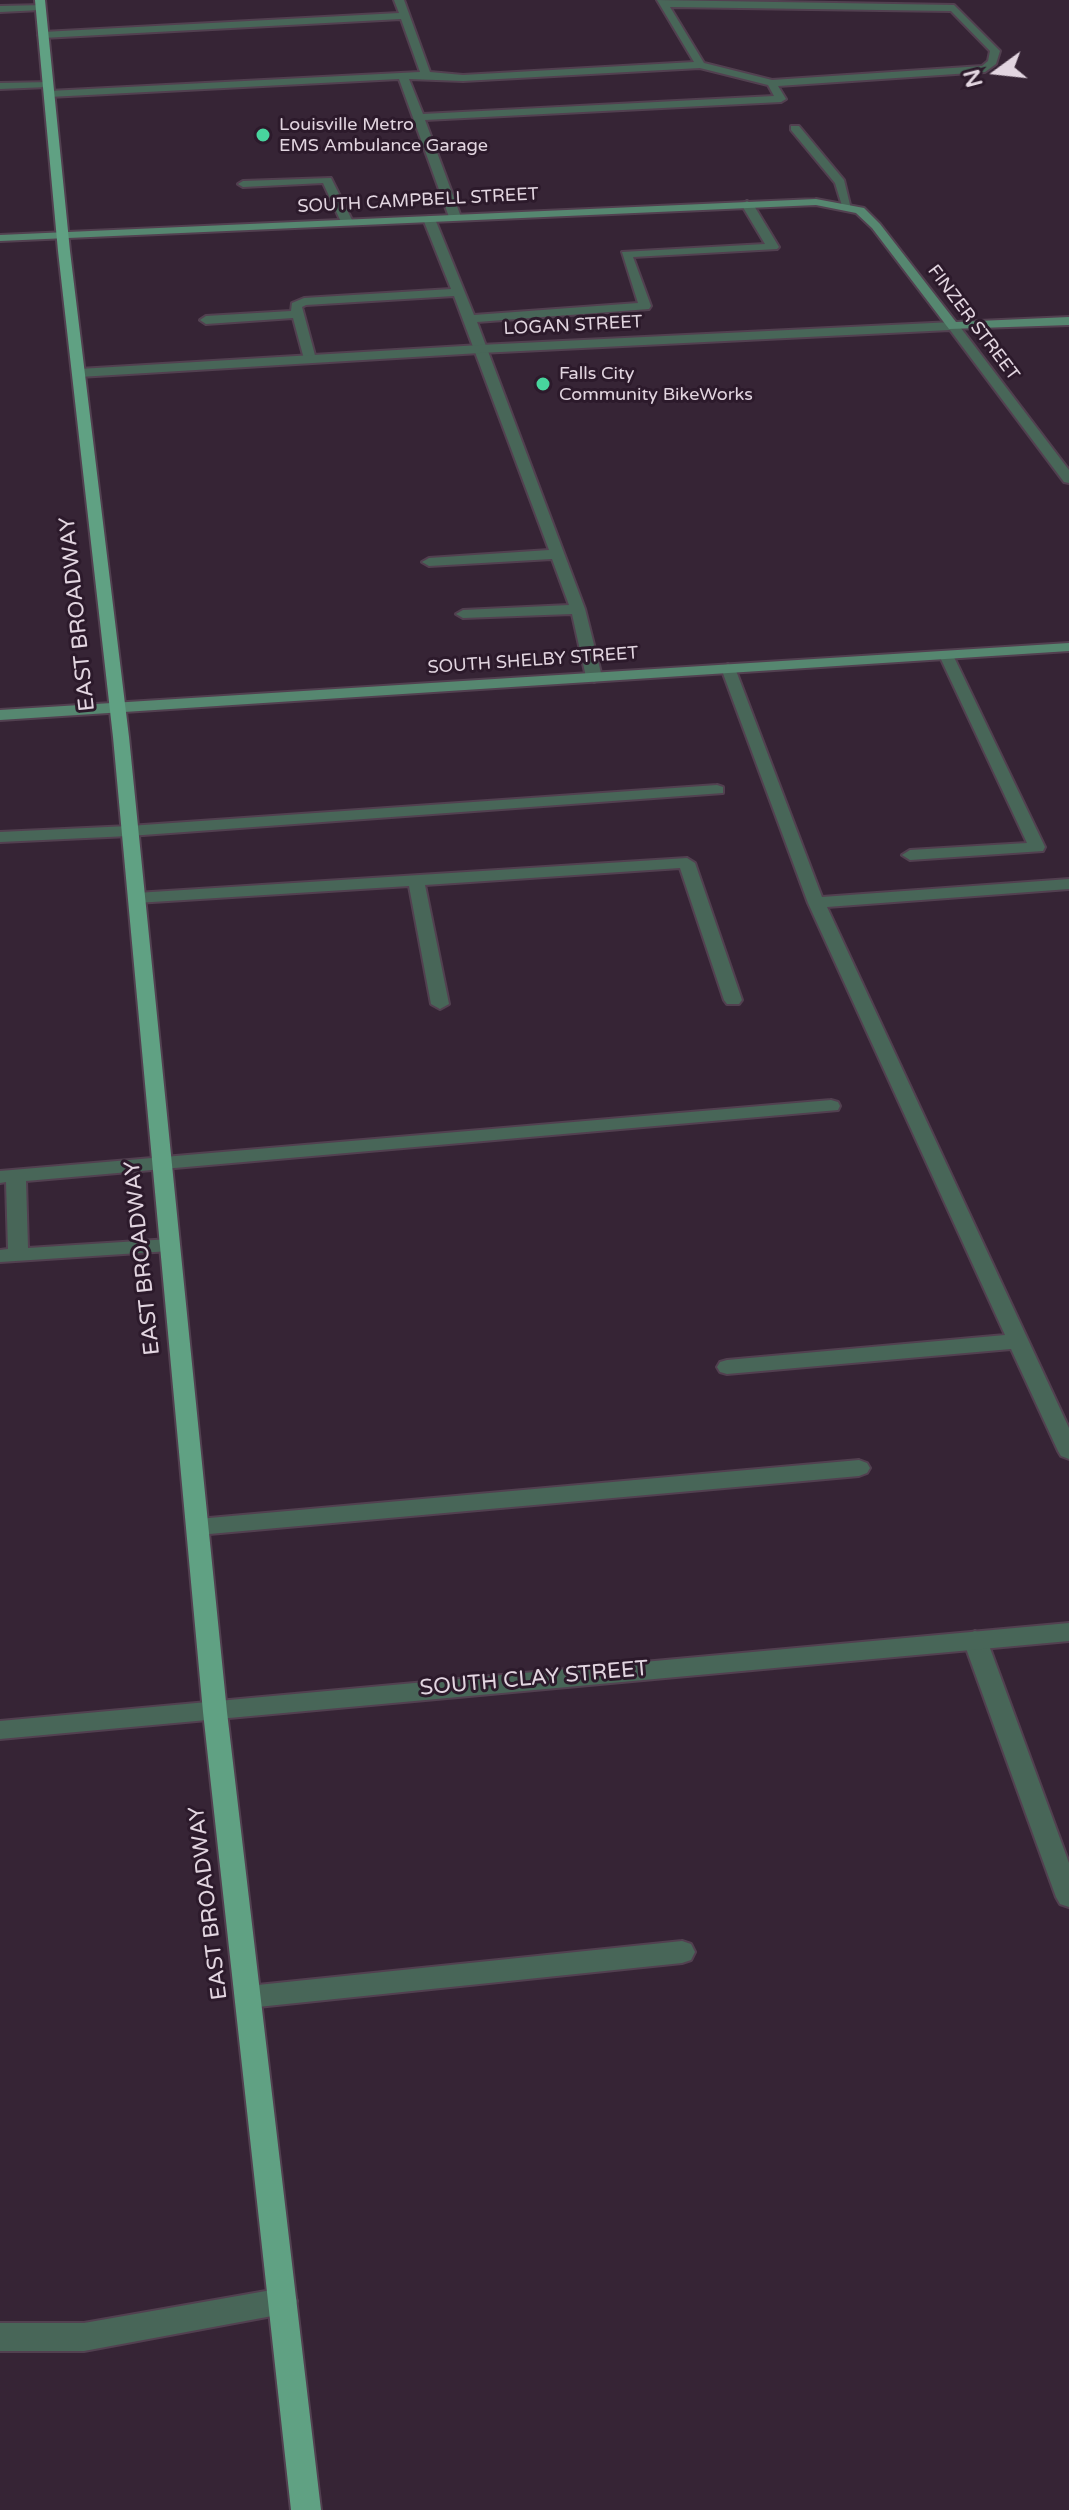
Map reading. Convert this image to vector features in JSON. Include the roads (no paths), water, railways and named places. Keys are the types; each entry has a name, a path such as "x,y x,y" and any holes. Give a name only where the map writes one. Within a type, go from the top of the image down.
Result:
{"main road":[{"name":"EAST BROADWAY","path":"40,4 117,708 215,1712 306,2510"},
{"name":"SOUTH CAMPBELL STREET","path":"0,238 747,204 816,202 842,206"},
{"name":"FINZER STREET","path":"842,206 860,210 876,226 953,326"},
{"name":"LOGAN STREET","path":"953,326 1069,321"},
{"name":"SOUTH SHELBY STREET","path":"0,715 1069,647"}],"street":[{"path":"399,0 426,75"},
{"path":"663,2 700,65"},
{"path":"0,86 48,89 426,75 463,78 700,65 772,83 985,69 993,62 995,51 954,8 663,2"},
{"path":"0,9 40,4"},
{"path":"43,35 404,16"},
{"path":"403,76 455,217"},
{"path":"419,117 781,99 772,83"},
{"path":"795,128 840,182 842,206"},
{"path":"243,184 327,180 347,222"},
{"path":"469,319 645,306 626,254 773,247 747,204"},
{"path":"429,219 578,609 594,677"},
{"path":"310,359 296,306 304,302 459,292"},
{"path":"206,320 298,314"},
{"name":"LOGAN STREET","path":"79,373 480,349 953,326"},
{"name":"FINZER STREET","path":"953,326 1067,473"},
{"path":"429,562 558,554"},
{"path":"463,614 578,609"},
{"path":"910,855 1037,847 946,655"},
{"path":"728,668 816,903 1069,1451"},
{"path":"0,837 129,831 717,790"},
{"path":"136,898 687,863 733,1000"},
{"path":"416,880 440,1004"},
{"path":"816,903 1069,884"},
{"path":"170,1245 9,1256 8,1176 831,1106"},
{"path":"727,1367 1018,1341"},
{"path":"198,1527 859,1468"},
{"name":"SOUTH CLAY STREET","path":"0,1730 215,1712 387,1692 1069,1632"},
{"path":"975,1640 1069,1897"},
{"path":"248,1997 682,1952"},
{"path":"0,2337 84,2337 283,2301"}],"place":[{"name":"Louisville Metro EMS Ambulance Garage","path":"263,135"},
{"name":"Falls City Community BikeWorks","path":"543,384"}]}
